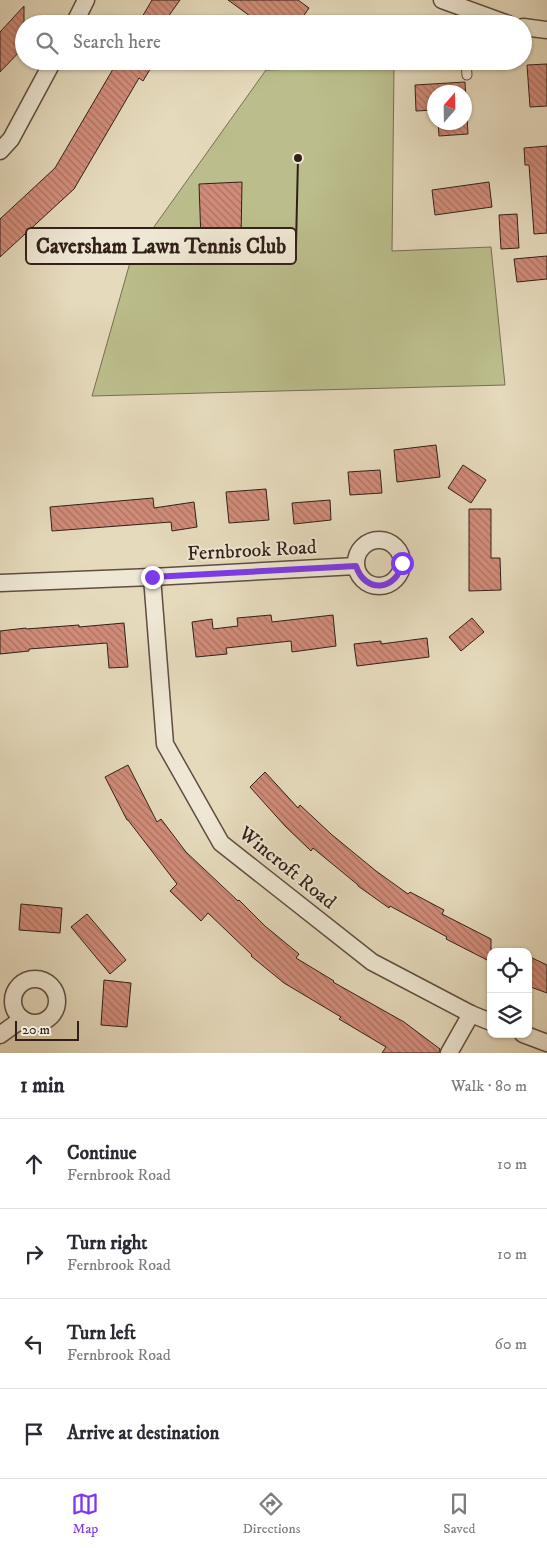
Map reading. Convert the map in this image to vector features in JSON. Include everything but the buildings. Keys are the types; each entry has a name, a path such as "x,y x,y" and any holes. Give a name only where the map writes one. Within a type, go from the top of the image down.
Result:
{"street":[{"path":"78,15 86,0"},
{"path":"442,0 483,15"},
{"path":"532,28 547,30"},
{"path":"0,151 11,139 49,70"},
{"name":"Fernbrook Road","path":"0,583 356,566"},
{"name":"Wincroft Road","path":"152,577 165,744 221,843 372,962 471,1014 487,1020"},
{"path":"449,1053 471,1014"},
{"path":"0,1035 22,1019"},
{"path":"532,1037 547,1043"}],"lane":[{"path":"467,70 467,75"}],"green space":[{"path":"266,70 394,70 392,251 491,247 505,385 92,396 131,259"}],"place":[{"name":"Caversham Lawn Tennis Club","path":"298,158"}],"route":[{"path":"152,577 356,566 358,574 363,580 377,586 391,582 397,577 402,563"}]}
